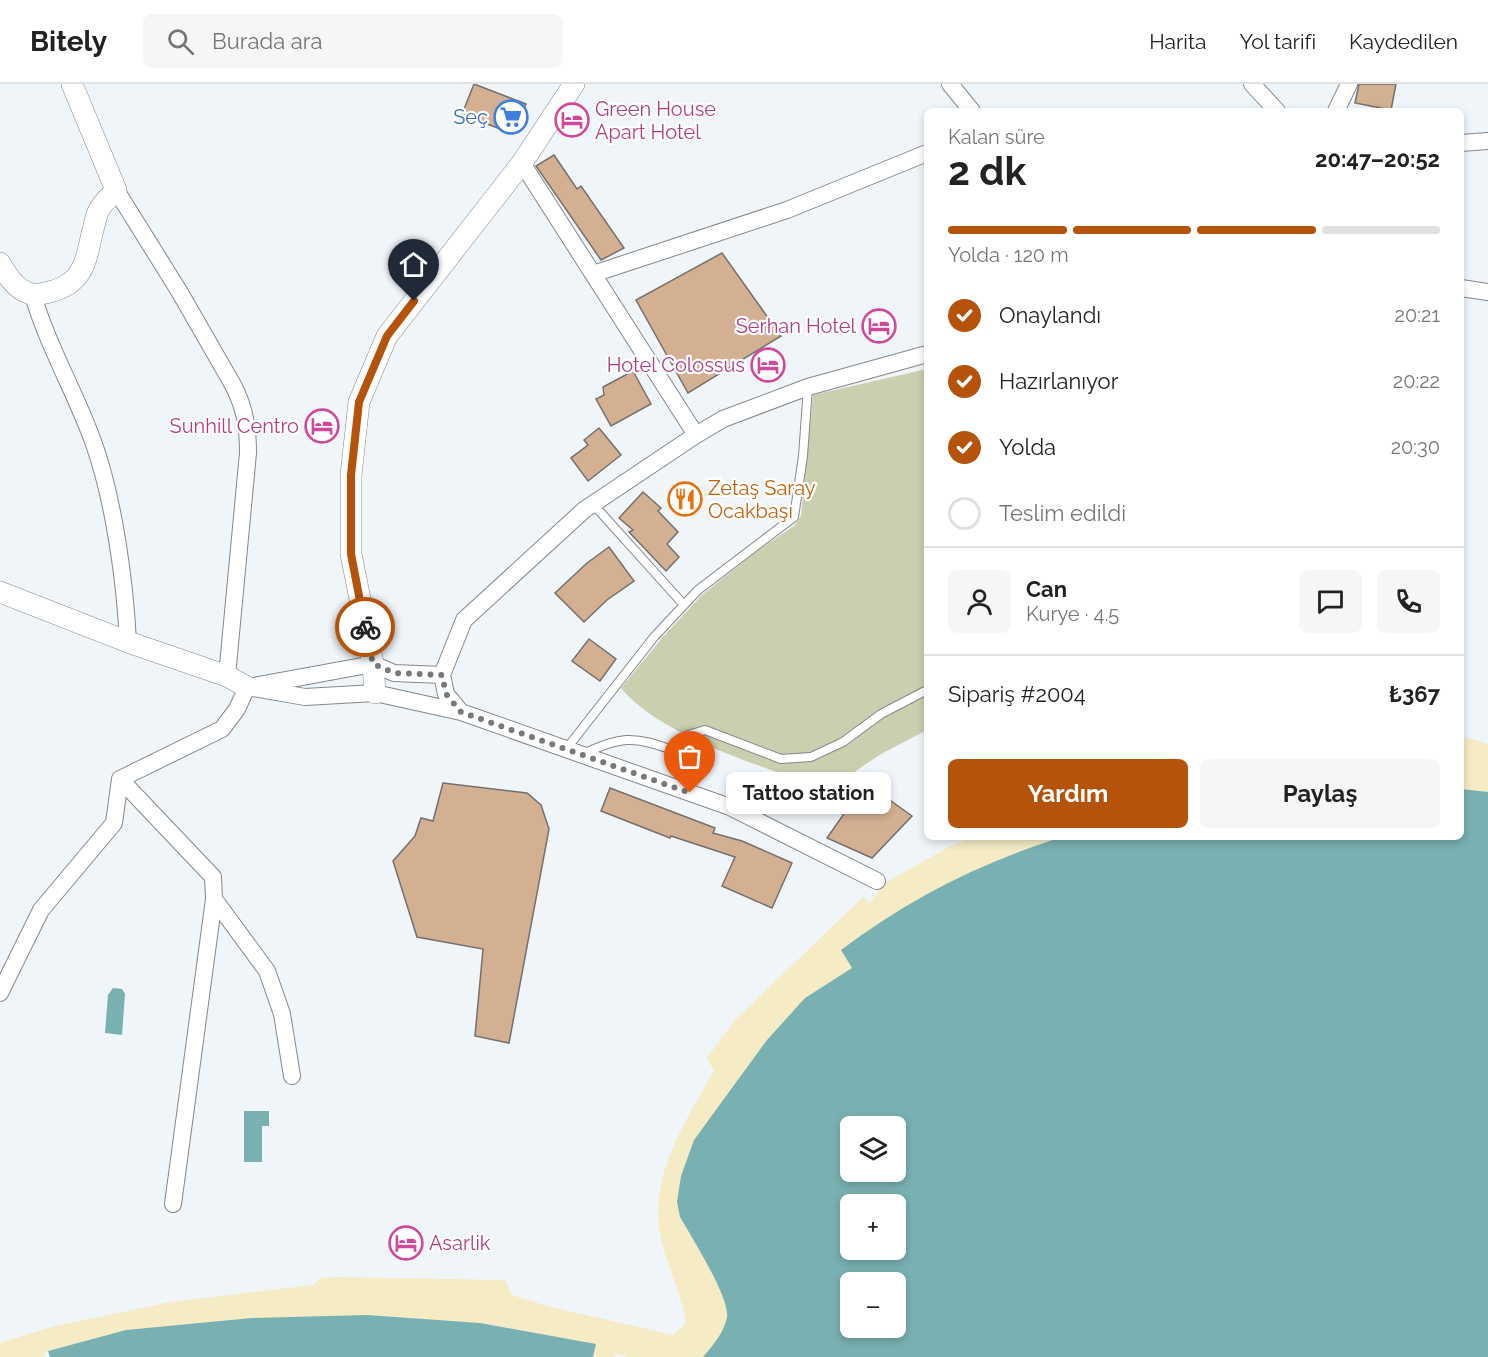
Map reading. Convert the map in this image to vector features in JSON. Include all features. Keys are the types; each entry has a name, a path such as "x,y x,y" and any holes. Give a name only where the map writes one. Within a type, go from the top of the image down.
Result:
{"street":[{"path":"72,84 116,190 180,291 224,368 241,400 248,425 248,453 228,676"},
{"path":"375,693 373,664 351,554 351,475 359,402 387,336 522,164 574,84"},
{"path":"950,84 970,108"},
{"path":"1252,84 1274,108"},
{"path":"1337,108 1348,84"},
{"path":"1464,143 1488,141"},
{"path":"593,274 787,210 924,154"},
{"path":"522,164 696,435"},
{"path":"0,263 17,288 33,296 62,291 75,279 86,259 99,209 116,190"},
{"path":"1464,288 1488,292"},
{"path":"33,296 42,326 94,445 111,514 126,595 128,642"},
{"path":"461,712 446,694 442,675 464,620 593,504 723,419 808,387 924,355"},
{"path":"0,592 128,642 228,676 247,687 305,697 375,693 461,712 730,807 878,881"},
{"path":"247,687 373,664 394,673 442,675"},
{"path":"120,779 222,729 237,709 247,687"},
{"path":"120,779 213,876 214,899 173,1204"},
{"path":"0,993 41,910 114,823 120,779"},
{"path":"214,899 267,971 282,1014 292,1076"}],"lane":[{"path":"574,751 654,637 698,590 794,517 803,456 808,387"},
{"path":"593,504 684,605"},
{"path":"574,751 610,741 633,738 672,750 688,735 705,730 780,759 811,757 843,742 881,714 924,692"}],"green space":[{"path":"924,370 924,732 881,754 829,789 748,762 689,736 662,722 639,706 621,688 662,638 703,594 757,551 794,526 801,516 813,395"}],"sand":[{"path":"1464,737 1488,744 1488,792 1464,789"},
{"path":"964,840 1053,840 975,870 919,898 841,950 852,968 805,998 767,1040 694,1140 681,1176 677,1202 680,1217 716,1282 727,1317 721,1334 703,1357 628,1357 616,1354 615,1357 593,1357 595,1344 480,1323 367,1315 126,1330 48,1351 42,1357 0,1357 0,1343 51,1327 170,1302 313,1285 321,1278 333,1277 505,1280 512,1295 547,1306 673,1335 686,1323 682,1303 662,1243 658,1219 659,1197 664,1174 680,1132 714,1071 707,1058 735,1020 863,897 870,903 883,884"}],"water":[{"path":"1464,789 1488,792 1488,1357 703,1357 721,1334 727,1317 716,1282 680,1217 677,1202 681,1176 694,1140 767,1040 805,998 852,968 841,950 919,898 1003,858 1053,840 1464,840"},
{"path":"113,988 122,989 125,994 122,1035 105,1033 108,995"},
{"path":"244,1111 269,1111 269,1126 262,1126 262,1162 244,1162"},
{"path":"367,1315 480,1323 596,1344 593,1357 50,1357 48,1351 126,1330 252,1318"}],"building":[{"path":"474,84 526,104 513,134 462,114"},
{"path":"1359,84 1396,84 1391,108 1355,103"},
{"path":"554,155 577,189 581,186 624,248 601,260 536,166"},
{"path":"722,253 781,336 688,393 636,300"},
{"path":"633,371 651,404 611,426 596,399 604,395 603,387"},
{"path":"599,428 621,455 588,481 571,458 588,445 584,440"},
{"path":"643,492 661,508 658,511 678,532 667,544 679,557 666,571 629,532 633,530 619,518"},
{"path":"609,547 634,581 607,600 584,622 555,593 587,563"},
{"path":"589,639 616,659 600,681 572,661"},
{"path":"443,783 527,793 541,805 549,829 509,1043 475,1036 483,949 417,937 393,861 415,836 421,818 433,821"},
{"path":"610,788 715,828 713,833 742,841 792,863 772,908 722,886 735,857 671,836 670,838 601,811"},
{"path":"857,795 875,808 884,796 912,816 872,858 827,838"}],"way so far":[{"path":"365,627 373,664 394,673 442,675 446,694 461,712 690,793"}],"place":[{"name":"Seç","path":"511,117"},
{"name":"Green House Apart Hotel","path":"572,120"},
{"name":"Serhan Hotel","path":"879,326"},
{"name":"Hotel Colossus","path":"768,365"},
{"name":"Sunhill Centro","path":"322,426"},
{"name":"Zetaş Saray Ocakbaşı","path":"685,499"},
{"name":"Tattoo station","path":"690,793"},
{"name":"Asarlik","path":"406,1243"}],"route":[{"path":"365,627 351,554 351,475 359,402 387,336 414,301"}]}
